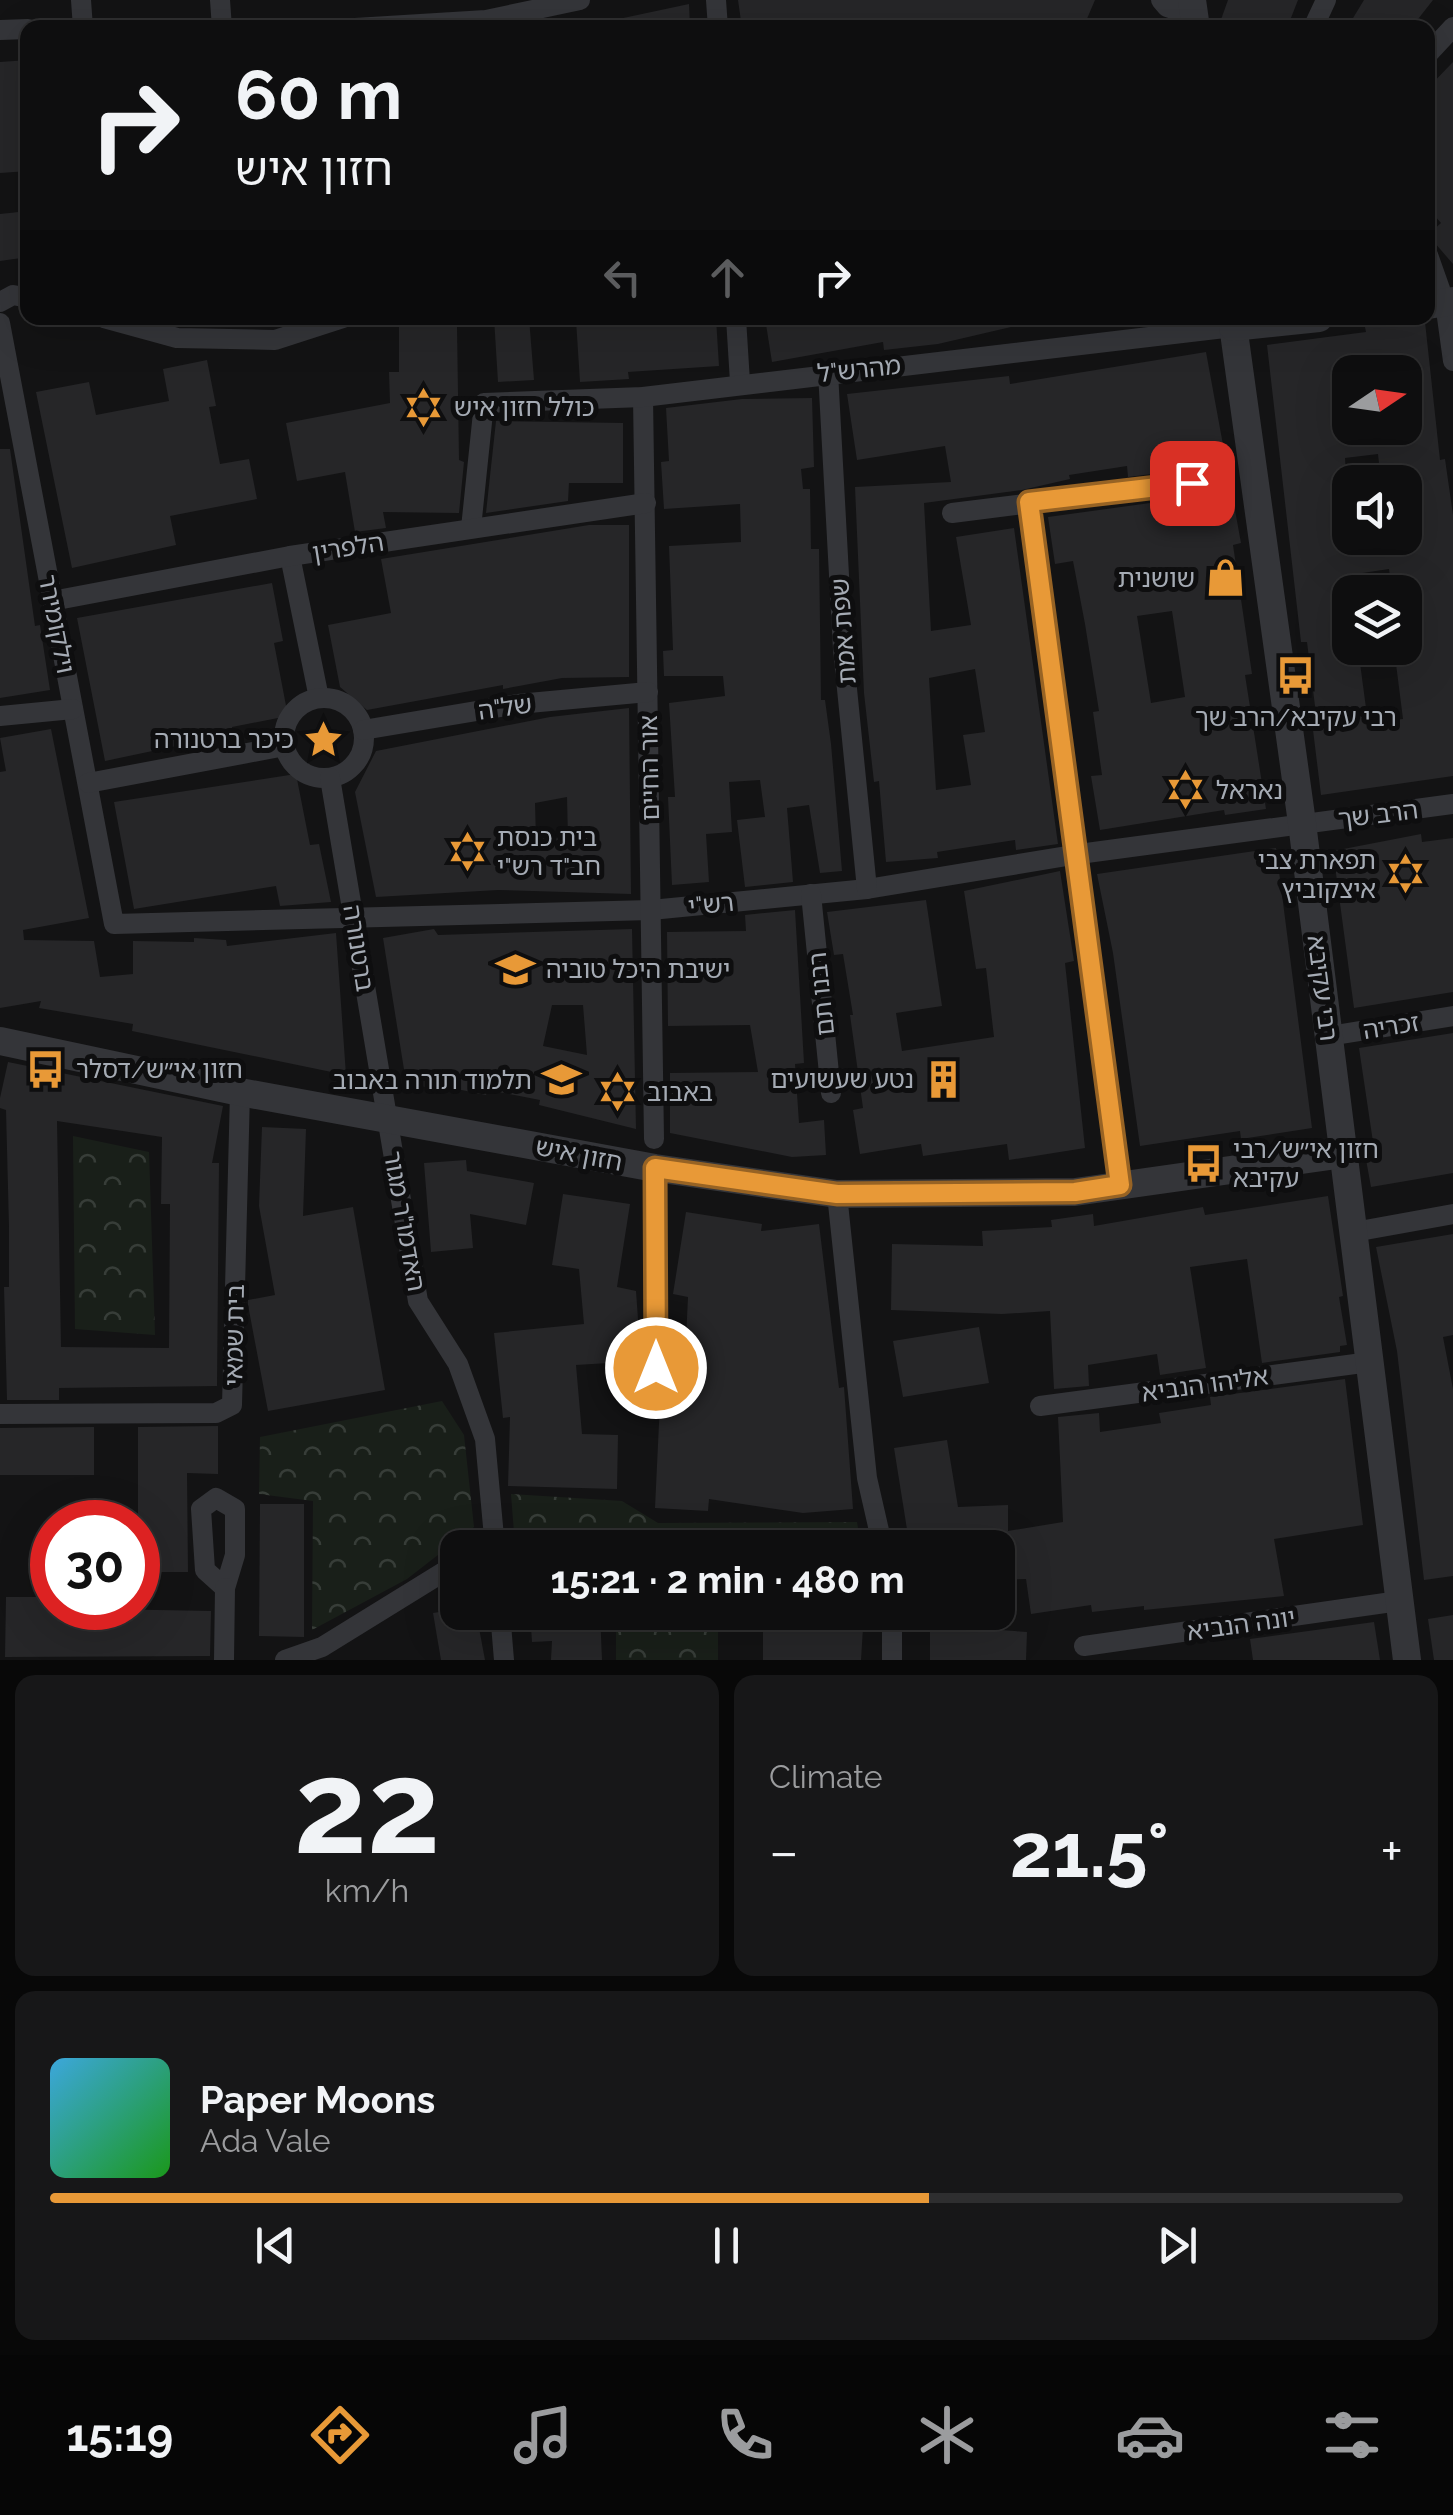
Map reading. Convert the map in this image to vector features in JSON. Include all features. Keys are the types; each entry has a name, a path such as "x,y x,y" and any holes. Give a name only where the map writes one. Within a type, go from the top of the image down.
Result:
{"street":[{"path":"486,20 580,0"},
{"path":"1162,0 1167,7 1194,15"},
{"path":"1435,46 1453,27"},
{"path":"1442,303 1453,360"},
{"name":"וילקומירר","path":"0,323 114,924"},
{"path":"130,325 177,338 276,340 322,325"},
{"path":"736,325 740,382"},
{"name":"מהרש\"ל","path":"471,528 484,403 643,397 1208,325"},
{"name":"רבי עקיבא","path":"1232,325 1302,823 1407,1660"},
{"name":"שפת אמת","path":"828,372 843,649 867,889"},
{"name":"אור החיים","path":"643,397 654,1139"},
{"path":"952,513 1192,483"},
{"path":"1029,502 1079,854 1120,1185"},
{"name":"הלפרין","path":"52,600 290,556 646,503"},
{"path":"290,556 319,698"},
{"name":"של\"ה","path":"364,730 518,704 648,692"},
{"path":"319,698 342,702 364,730 360,755 353,766 330,778 306,774 296,767 284,746 284,732 296,709 319,698"},
{"path":"0,716 74,709"},
{"path":"88,783 284,746"},
{"name":"ברטנורה","path":"330,778 387,1118"},
{"name":"הרב שך","path":"1302,823 1453,804"},
{"name":"רש\"י","path":"114,924 651,910 867,889 1302,823"},
{"name":"רבנו תם","path":"811,894 831,1093"},
{"name":"זכריה","path":"1329,1036 1453,1016"},
{"name":"חזון איש","path":"0,1041 240,1092 655,1168 837,1194 1075,1192 1344,1154"},
{"name":"בית שמאי","path":"0,1414 216,1413 232,1405 240,1092"},
{"name":"האדמו\"ר מגור","path":"387,1118 418,1301 458,1364 486,1439 489,1530"},
{"path":"655,1168 656,1368"},
{"path":"837,1194 867,1478 879,1530"},
{"path":"1354,1232 1453,1214"},
{"name":"אליהו הנביא","path":"1040,1406 1370,1362"},
{"path":"285,1660 322,1646 440,1574"},
{"path":"224,1660 225,1588"},
{"name":"יונה הנביא","path":"1084,1646 1399,1602"},
{"path":"502,1630 504,1660"},
{"path":"892,1630 892,1660"}],"green space":[{"path":"73,1136 149,1152 155,1335 75,1329"},
{"path":"442,1401 464,1435 474,1527 440,1530 440,1553 407,1579 312,1630 313,1501 259,1494 260,1437"},
{"path":"511,1494 622,1501 658,1523 857,1522 858,1530 514,1530"},
{"path":"616,1630 718,1630 718,1660 616,1660"}],"building":[{"path":"738,0 1095,0 1086,20 741,20"},
{"path":"1228,0 1298,0 1290,20 1221,20"},
{"path":"1364,0 1433,0 1417,20 1352,20"},
{"path":"689,4 690,20 614,20"},
{"path":"20,61 20,172 0,173 0,62"},
{"path":"1453,62 1453,264 1435,243 1435,229 1441,223 1435,216 1435,81"},
{"path":"20,212 20,258 0,261 0,214"},
{"path":"494,325 530,325 534,380 498,382"},
{"path":"576,325 716,325 719,366 628,372 629,379 580,382"},
{"path":"766,325 1011,325 938,344 884,350 883,342 772,362"},
{"path":"1380,325 1425,325 1440,460 1445,459 1453,515 1453,776 1321,795 1313,730 1318,730 1307,642 1301,642 1267,345 1366,332 1365,327"},
{"path":"399,326 457,327 459,460 464,462 459,513 383,512 386,528 355,532 345,472 297,481 286,423 390,403 389,372 399,372"},
{"path":"1206,352 1241,543 1233,545 1252,674 1245,675 1266,809 1225,815 1224,810 1100,830 1091,776 1102,775 1093,712 1099,711 1085,624 1073,561 1055,564 1048,517 1194,497 1206,482 1202,474 1191,469 1128,477 1127,466 1069,475 1070,479 1022,490 924,503 931,631 971,625 956,537 1014,528 1058,844 1016,850 1015,840 937,852 938,858 886,862 879,781 874,782 864,693 855,487 951,482 945,446 857,460 847,394 1009,376 1010,384","holes":["1172,611 1185,697 1151,703 1137,616","975,669 985,732 963,735 971,785 936,790 929,678"]},
{"path":"207,360 216,406 209,407 220,464 249,459 257,499 170,516 176,545 72,568 36,392 89,382 96,415 169,401 163,369"},
{"path":"812,398 814,467 801,469 803,489 810,489 811,549 819,549 821,700 825,700 831,744 842,871 820,873 809,805 787,808 793,882 745,887 737,820 765,817 760,780 729,782 732,832 706,834 709,882 672,885 668,797 675,797 669,703 725,696 723,676 664,676 663,651 673,650 669,546 741,542 740,504 664,509 661,462 669,461 666,408 742,399"},
{"path":"496,421 623,423 623,483 569,483 568,501 486,513"},
{"path":"0,449 10,449 35,626 40,625 50,690 0,698"},
{"path":"589,525 629,525 629,677 562,678 503,689 503,685 367,710 340,687 328,625 391,613 381,559"},
{"path":"272,583 283,641 274,643 288,716 232,727 233,734 105,761 77,618"},
{"path":"629,708 631,894 498,890 376,897 355,792 376,751 550,717","holes":["567,797 568,838 536,839 535,803"]},
{"path":"51,729 89,918 23,930 24,940 94,941 100,977 133,974 133,941 194,942 194,938 226,940 227,946 336,933 346,1075 132,1031 133,1024 39,1008 41,1001 0,1008 0,772 6,771 0,738"},
{"path":"296,774 310,845 319,844 331,902 280,906 276,886 134,909 114,802"},
{"path":"1421,834 1422,842 1453,838 1453,992 1354,1008 1333,851"},
{"path":"1276,848 1312,1128 1241,1139 1240,1131 1140,1146 1113,953 1097,874"},
{"path":"1060,871 1074,961 1065,963 1085,1148 1009,1160 1007,1144 923,1156 921,1144 860,1154 853,1110 863,1108 853,1015 843,954 834,955 827,912 926,900 942,1006 896,1013 902,1051 994,1037 986,968 976,969 964,891"},
{"path":"795,910 804,1063 795,1064 799,1123 824,1120 826,1155 792,1157 670,1133 670,1073 758,1072 750,1025 668,1026 667,932 746,931 745,915"},
{"path":"434,929 438,935 632,929 636,1129 539,1105 540,1100 488,1090 486,1095 442,1086 440,1091 406,1082 383,938","holes":["552,1005 583,1005 587,1055 543,1046"]},
{"path":"1453,1033 1453,1173 1371,1187 1363,1143 1373,1142 1359,1048"},
{"path":"8,1062 223,1106 212,1163 219,1163 217,1386 59,1388 59,1400 7,1400 4,1287 9,1287 9,1227 6,1110 0,1108","holes":["57,1121 162,1137 161,1204 170,1204 169,1348 61,1347"]},
{"path":"262,1127 306,1129 303,1216 353,1207 385,1390 268,1411 248,1305 248,1300 275,1295 259,1206"},
{"path":"466,1160 467,1171 534,1183 526,1225 470,1214 473,1248 431,1252 424,1163"},
{"path":"563,1194 630,1204 617,1287 636,1291 641,1361 576,1365 582,1434 618,1435 617,1489 508,1486 510,1417 503,1418 494,1333 584,1324 579,1269 552,1265"},
{"path":"1328,1196 1347,1345 1340,1346 1340,1352 1262,1363 1247,1259 1190,1267 1206,1368 1160,1375 1157,1354 1088,1365 1089,1386 1054,1389 1050,1311 1002,1314 891,1310 892,1244 983,1246 982,1231 1052,1227 1051,1220 1093,1214 1094,1226 1203,1207 1205,1215"},
{"path":"686,1212 762,1224 761,1231 819,1224 839,1388 844,1387 853,1509 803,1513 709,1499 708,1511 655,1508 660,1402 683,1403 688,1297 673,1294"},
{"path":"1453,1234 1453,1335 1443,1337 1453,1389 1453,1576 1424,1580 1397,1351 1376,1247"},
{"path":"979,1327 989,1383 903,1397 893,1341"},
{"path":"1345,1379 1363,1525 1274,1539 1284,1596 1144,1610 1144,1606 1092,1612 1091,1605 1031,1614 1026,1579 1015,1579 1014,1530 1063,1522 1058,1417 1099,1413 1100,1432 1161,1423 1159,1413 1211,1405 1210,1397"},
{"path":"218,1426 218,1474 187,1473 188,1572 160,1572 160,1500 138,1500 138,1427"},
{"path":"94,1427 94,1475 0,1475 0,1428"},
{"path":"947,1440 958,1507 1008,1505 1008,1530 907,1530 894,1448"},
{"path":"260,1504 304,1504 304,1637 259,1636"},
{"path":"6,1597 30,1597 30,1630 160,1630 160,1610 211,1611 210,1656 5,1657"},
{"path":"440,1612 440,1630 479,1630 485,1660 441,1660 433,1613"},
{"path":"1453,1615 1453,1660 1434,1660 1428,1619"},
{"path":"1374,1622 1380,1660 1253,1660 1250,1639"},
{"path":"531,1630 601,1630 602,1660 551,1660 552,1641 532,1642"},
{"path":"863,1630 861,1660 763,1660 763,1632 744,1631"},
{"path":"930,1630 1027,1632 1026,1660 930,1660"}],"place":[{"name":"כולל חזון איש","path":"424,407"},
{"name":"שושנית","path":"1225,578"},
{"name":"רבי עקיבא/הרב שך","path":"1296,676"},
{"name":"כיכר ברטנורה","path":"324,739"},
{"name":"נאראל","path":"1186,790"},
{"name":"בית כנסת חב\"ד רש\"י","path":"467,851"},
{"name":"תפארת צבי איצקוביץ","path":"1406,874"},
{"name":"ישיבת היכל טוביה","path":"516,969"},
{"name":"חזון אי״ש/דסלר","path":"46,1069"},
{"name":"נטע שעשועים","path":"944,1079"},
{"name":"תלמוד תורה באבוב","path":"562,1080"},
{"name":"באבוב","path":"617,1092"},
{"name":"חזון אי״ש/רבי עקיבא","path":"1203,1163"}],"route":[{"path":"656,1368 655,1168 837,1194 1075,1192 1120,1185 1079,854 1029,502 1192,483"}]}
